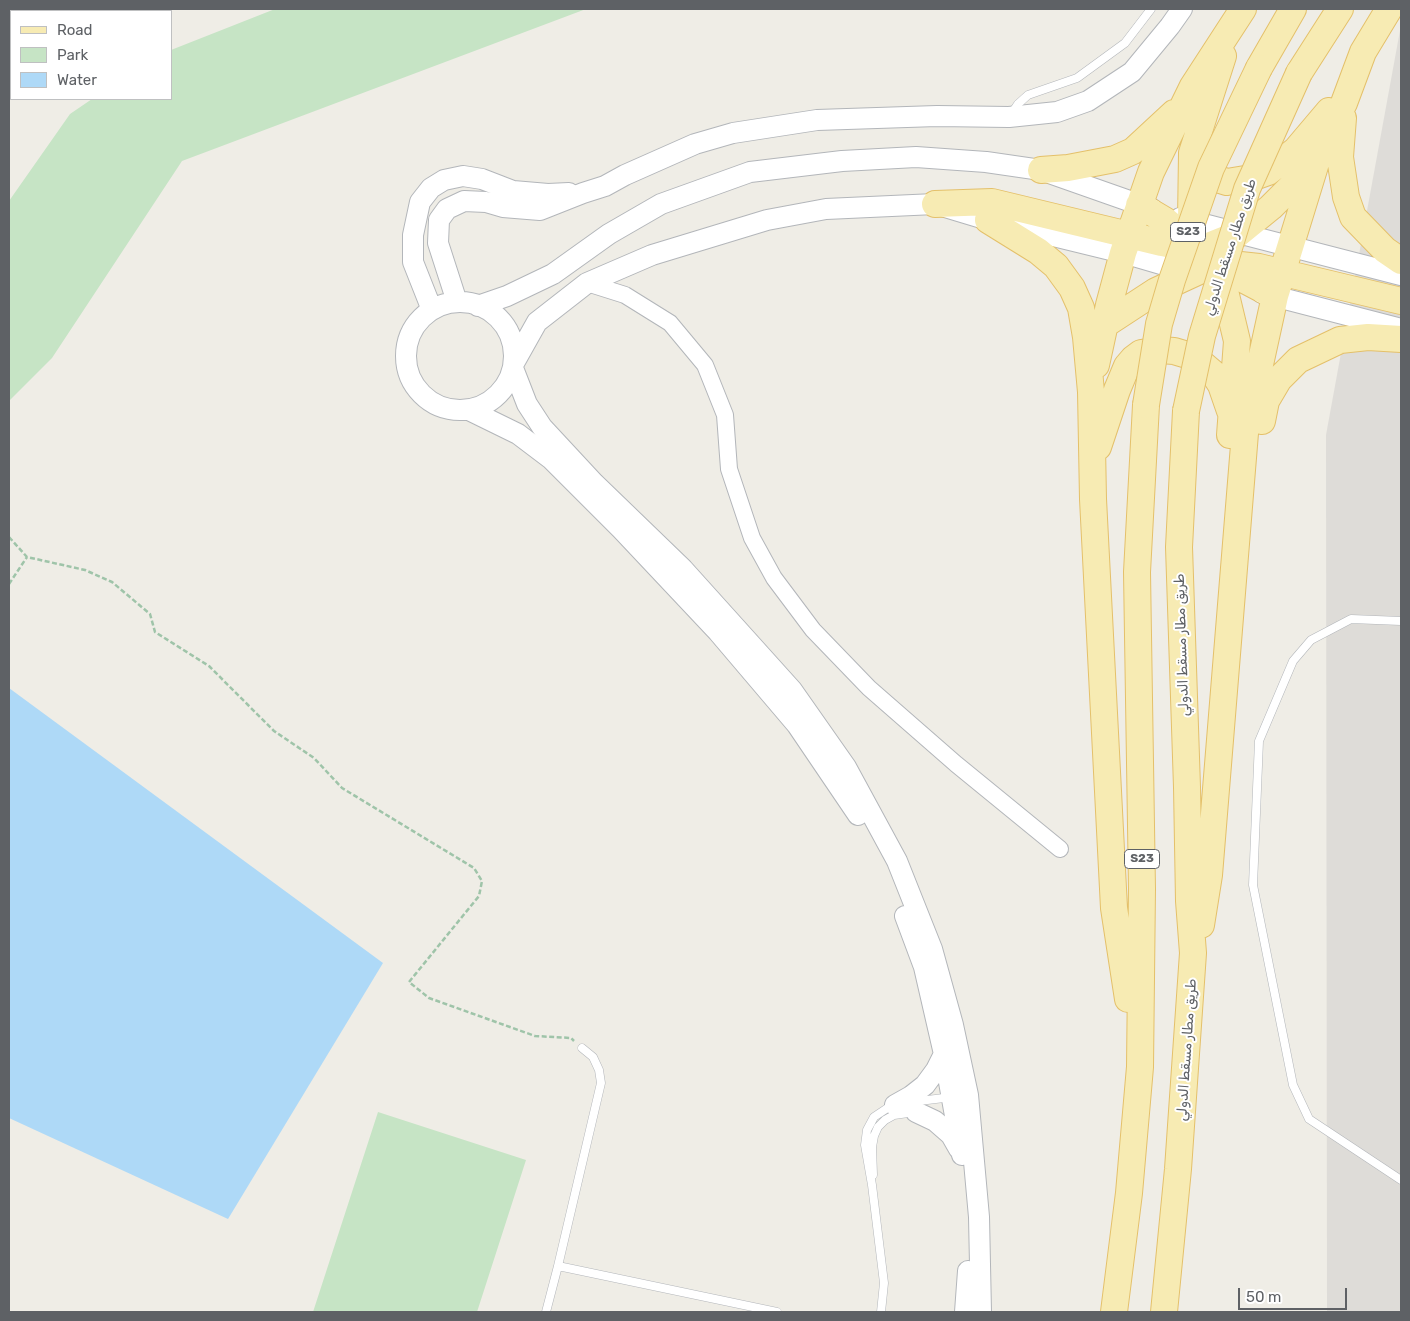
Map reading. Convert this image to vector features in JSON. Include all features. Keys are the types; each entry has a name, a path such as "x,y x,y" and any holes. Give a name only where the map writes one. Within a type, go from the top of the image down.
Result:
{"main road":[{"name":"S23","path":"1114,1312 1129,1193 1140,1067 1142,889 1137,572 1146,405 1159,324 1172,280 1211,168 1259,68 1293,9"},
{"name":"طريق مطار مسقط الدولي","path":"1164,1312 1178,1169 1193,953 1189,901 1179,547 1186,411 1202,336 1247,189 1299,73 1340,9"},
{"path":"1193,953 1199,937 1209,875 1245,433 1278,285 1320,153 1348,92 1363,52 1389,9"},
{"path":"1091,392 1104,326 1126,244 1151,172 1193,86 1238,15"},
{"path":"1217,760 1213,737 1214,630 1237,341 1232,312 1226,295 1209,263 1191,221 1192,153 1238,15"},
{"path":"1192,153 1198,167 1203,172 1227,182 1251,178 1268,172 1296,150 1348,92"},
{"path":"1348,92 1340,157 1346,197 1353,217 1385,250 1401,261"},
{"path":"1042,170 1068,168 1115,159 1133,151 1184,105"},
{"path":"1104,326 1156,291 1209,263 1238,234 1294,185 1320,153"},
{"path":"935,204 992,202 1126,244 1162,244 1209,263 1259,267 1278,285 1401,301"},
{"path":"1139,205 1184,236 1209,263"},
{"path":"988,220 1038,251 1056,266 1072,288 1080,308 1086,337 1091,392 1092,464 1114,908 1133,1041 1140,1067"},
{"path":"1238,511 1266,401 1279,379 1298,360 1340,340 1368,338 1401,339"},
{"path":"1092,464 1127,366 1133,358 1141,354 1160,350 1174,351 1194,357 1214,374 1232,417"}],"street":[{"path":"457,302 438,243 439,220 447,209 464,201 486,202 503,207 540,210 605,186 694,144 734,133 817,120 937,116 1010,117 1057,112 1088,102 1132,72 1182,9"},
{"path":"478,306 507,296 553,274 609,234 661,204 750,172 842,161 916,157 986,162 1042,170 1139,205 1191,221 1401,275"},
{"path":"432,310 413,262 413,235 420,202 431,188 444,180 464,176 482,179 513,191 548,194 583,193"},
{"path":"965,1312 969,1280 964,1170 962,1153 948,1106 953,1025 932,949 897,861 846,767 792,690 683,569 594,483 542,428 527,404 513,366 513,345 506,328 494,314 478,306 457,302 432,310 413,329 406,355 412,381 430,401 442,407 455,410 469,410 489,402 504,388 513,366 537,322 587,283 652,255 767,220 826,209 935,204 988,220 1126,244"},
{"path":"587,283 625,295 670,324 705,365 725,415 729,469 752,538 774,578 813,630 869,688 977,782 1060,848"},
{"path":"1278,285 1401,329"},
{"path":"469,410 518,434 551,459 621,529 718,632 797,725 853,807 886,863 924,968 944,1054 948,1106 979,1217 981,1312"},
{"path":"895,1105 911,1096 924,1084 936,1070 944,1054"},
{"path":"948,1106 935,1122 951,1136 962,1153"}],"lane":[{"path":"1010,117 1018,104 1028,95 1077,78 1125,44 1151,9"},
{"path":"1401,621 1351,619 1311,640 1293,661 1258,741 1253,885 1293,1085 1309,1118 1401,1180"},
{"path":"546,1312 600,1083 599,1070 593,1057 582,1048"},
{"path":"880,1312 884,1283 872,1185 866,1158 867,1130 874,1118 895,1105 948,1106"},
{"path":"872,1185 872,1147 878,1127 894,1115 948,1106"},
{"path":"558,1266 777,1312"}],"path":[{"path":"9,538 26,557 85,570 112,582 150,614 156,632 210,666 274,732 314,758 342,788 474,868 482,881 479,896 409,982 429,998 535,1036 571,1038 582,1048"},
{"path":"9,584 26,557"}],"shaded area":[{"path":"1401,25 1401,1312 1327,1312 1326,435"}],"green space":[{"path":"275,9 586,9 182,161 52,358 9,401 9,201 70,114 91,100 172,100 172,50"},
{"path":"378,1112 526,1160 477,1312 313,1312"}],"water":[{"path":"9,688 383,963 228,1219 9,1118"}]}
